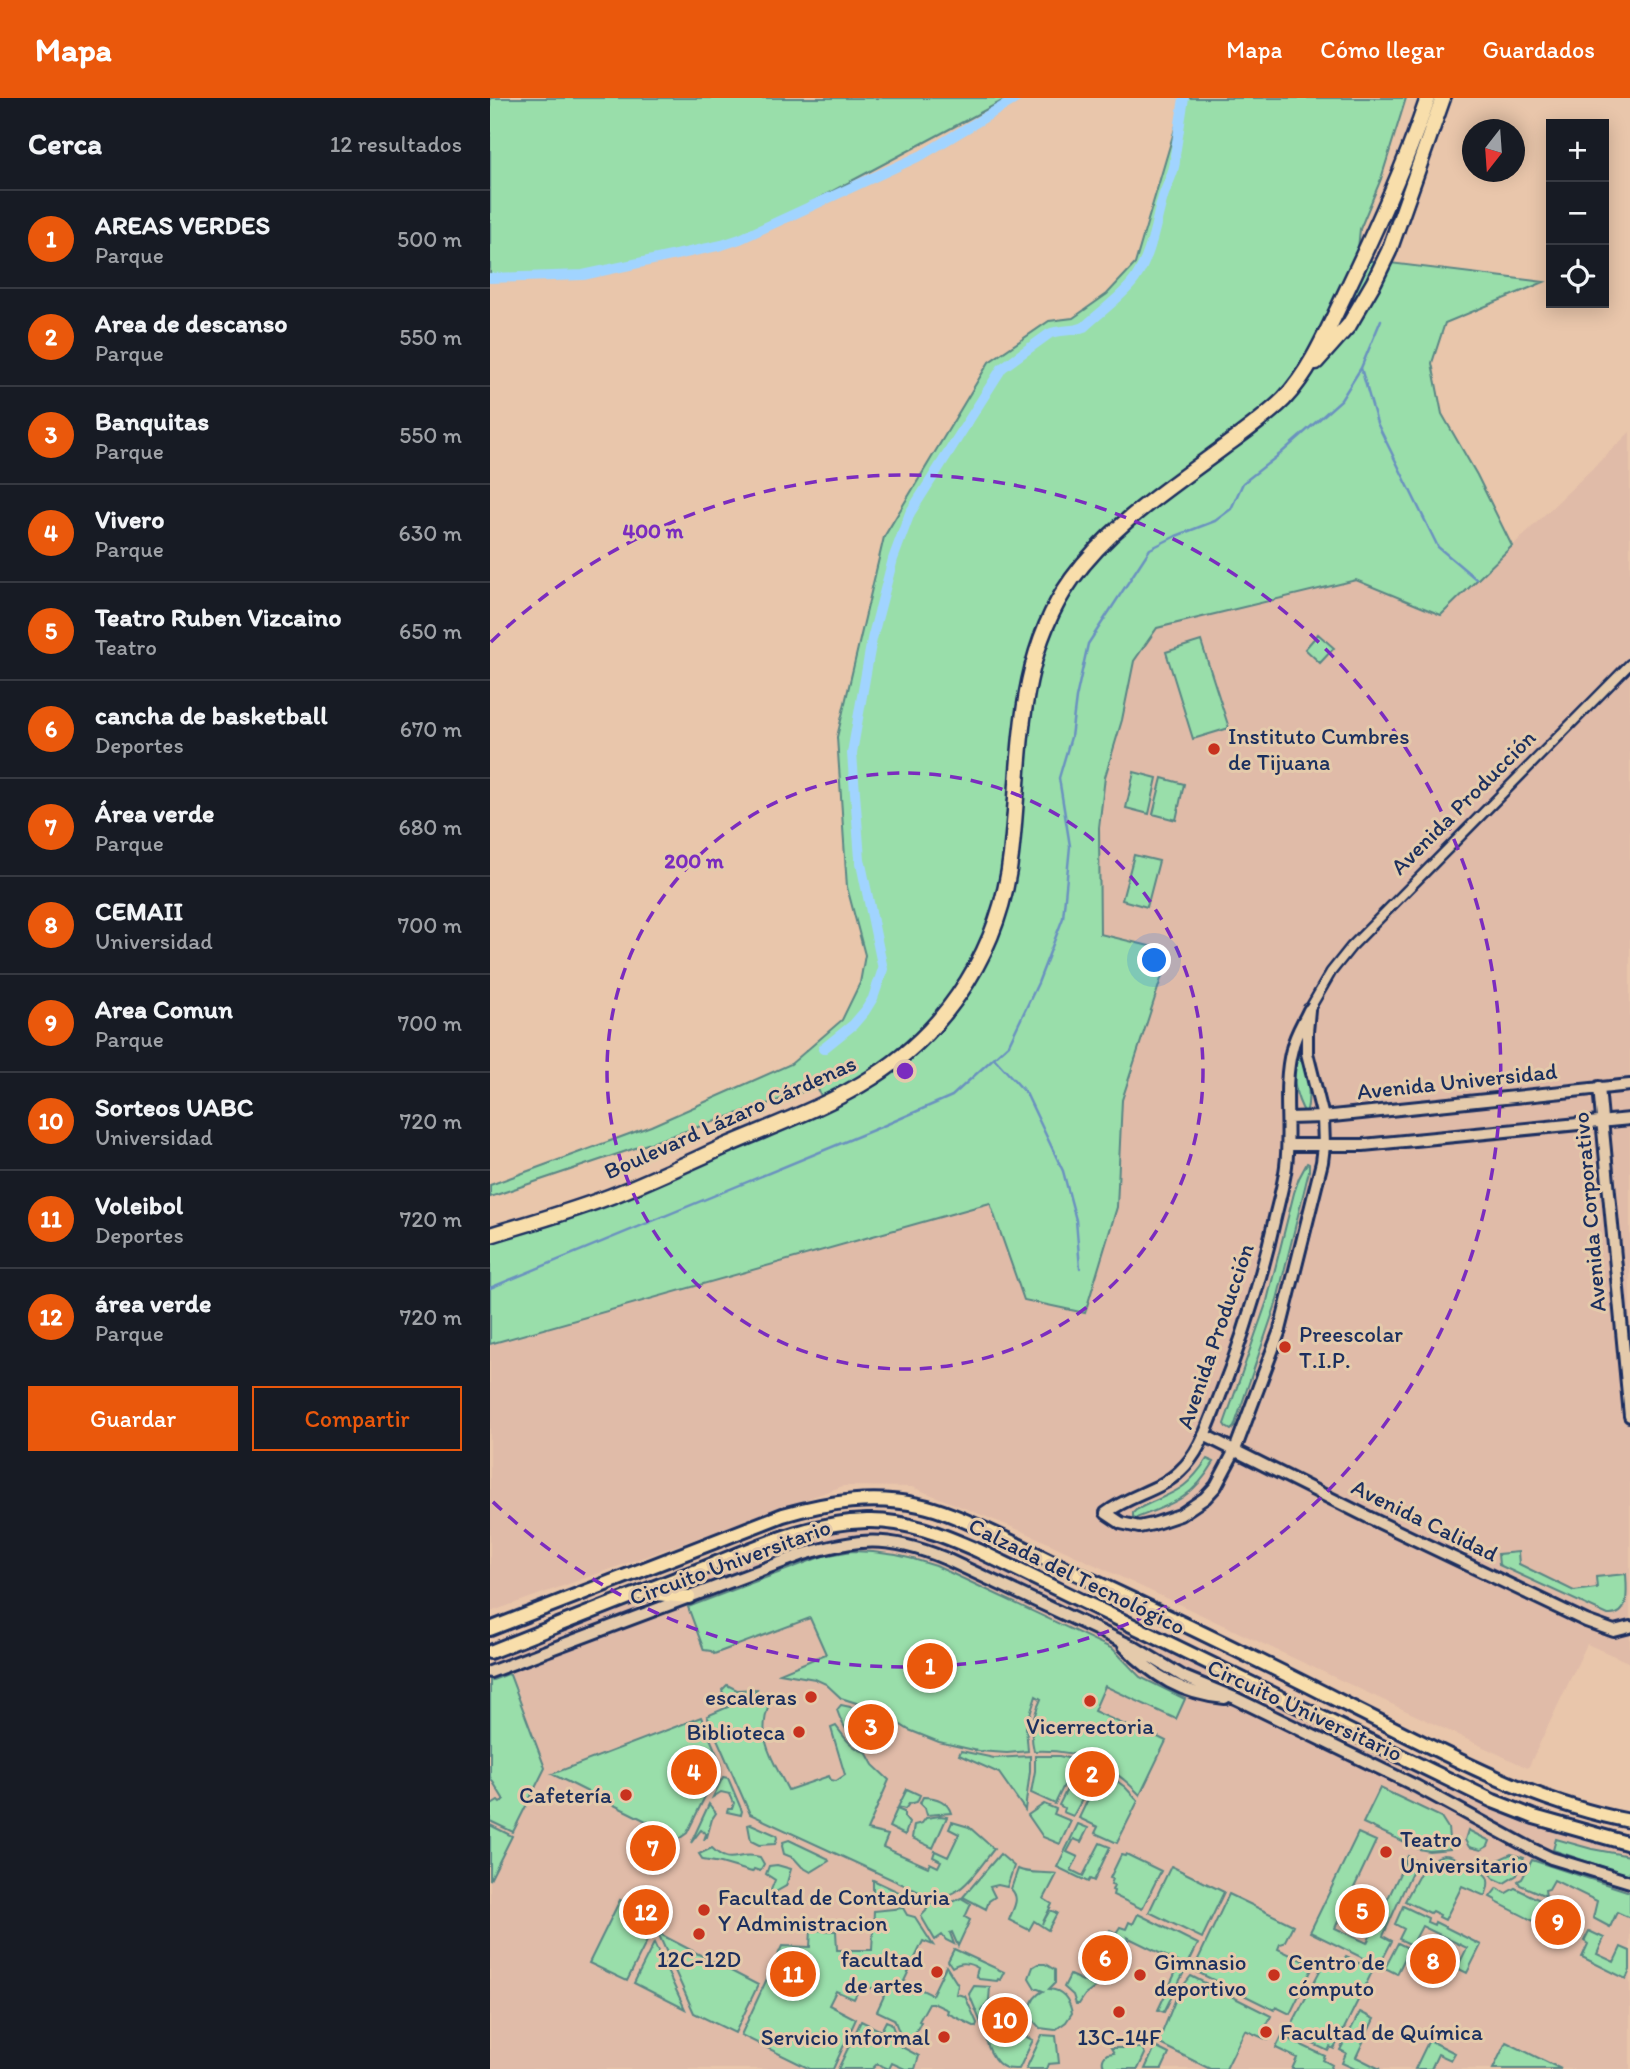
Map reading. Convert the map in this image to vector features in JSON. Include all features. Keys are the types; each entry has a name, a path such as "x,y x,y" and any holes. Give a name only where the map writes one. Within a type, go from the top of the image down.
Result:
{"highway":[{"path":"1301,378 1349,325 1369,293 1389,251 1439,98"},
{"name":"Boulevard Lázaro Cárdenas","path":"490,1235 619,1193 835,1098 872,1078 906,1054 936,1025 958,998 978,965 1002,900 1010,868 1015,827 1024,702 1041,635 1055,606 1070,581 1110,535 1260,420 1301,378 1439,98"}],"main road":[{"name":"Calzada del Tecnológico","path":"490,1629 783,1515 849,1501 899,1502 947,1514 1002,1538 1508,1784 1573,1807 1630,1821"},
{"name":"Calzada del Tecnológico","path":"490,1652 790,1535 845,1522 892,1522 918,1527 979,1551 1493,1801 1534,1817 1630,1844"},
{"path":"641,1593 689,1597"}],"street":[{"name":"Avenida Producción","path":"1309,1010 1307,1052 1323,1117 1324,1146 1315,1197 1280,1330 1235,1450 1216,1486 1205,1498 1180,1515 1139,1527 1121,1523 1106,1513 1119,1503 1172,1478 1189,1462 1204,1435 1230,1371 1260,1276 1283,1181 1289,1144 1288,1078 1292,1049 1309,1010 1331,972 1351,947 1630,664"},
{"name":"Avenida Universidad","path":"1288,1118 1323,1117 1630,1085"},
{"name":"Avenida Corporativo","path":"1599,1087 1630,1416"},
{"path":"1289,1144 1363,1145 1630,1119"},
{"path":"490,1230 514,1228"},
{"name":"Avenida Calidad","path":"1204,1435 1370,1518 1604,1629 1614,1631 1630,1627"},
{"name":"Circuito Universitario","path":"490,1672 801,1555 854,1541 891,1542 926,1550 1117,1639 1184,1677 1235,1698 1416,1786 1551,1858 1630,1882"}],"shaded area":[{"path":"1630,432 1630,1663 1587,1644 1528,1768 1029,1534 912,1487 843,1486 490,1612 490,1340 990,1203 1024,1300 1116,1207 1122,1100 1170,952 1100,934 1099,828 1105,777 1122,720 1134,661 1157,628 1356,580 1441,615"},
{"path":"883,1528 915,1533 940,1542 1457,1792 1536,1825 1630,1851 1630,2069 490,2069 490,1658 824,1532"}],"green space":[{"path":"490,98 1008,98 746,237 583,275 490,278"},
{"path":"1184,98 1406,98 1381,179 1360,229 1357,259 1544,282 1445,323 1432,363 1442,414 1477,475 1512,546 1441,615 1356,580 1157,628 1134,661 1122,720 1105,777 1099,828 1100,934 1170,951 1122,1100 1117,1207 1085,1313 1024,1300 990,1203 490,1344 490,1243 578,1215 827,1109 817,1087 490,1197 490,1185 651,1126 791,1064 842,1020 860,983 865,955 847,887 837,737 884,537 989,362 1049,321 1073,318 1107,294 1135,264"},
{"path":"1318,634 1334,648 1320,663 1305,649"},
{"path":"1201,641 1229,728 1193,739 1166,652"},
{"path":"1134,772 1157,778 1149,814 1126,808"},
{"path":"1162,778 1184,784 1176,820 1153,814"},
{"path":"1134,855 1159,861 1147,907 1122,900"},
{"path":"1298,1055 1308,1084 1306,1115 1295,1086 1294,1070"},
{"path":"1307,1163 1309,1171 1276,1304 1231,1430 1224,1424 1267,1301 1294,1193"},
{"path":"1207,1459 1214,1462 1190,1492 1161,1508 1133,1517 1136,1510 1183,1486"},
{"path":"852,1551 895,1555 936,1566 1113,1649 1140,1677 1185,1699 1176,1719 1105,1686 1094,1711 1166,1741 1140,1795 1117,1774 1093,1760 1065,1753 1034,1751 1033,1724 1041,1699 1036,1696 1026,1727 1028,1751 978,1751 939,1742 909,1730 875,1709 841,1698 826,1684 815,1679 780,1673 826,1654 810,1618 714,1654 704,1650 688,1607 823,1556"},
{"path":"1518,1552 1519,1564 1574,1591 1597,1588 1596,1577 1626,1574 1627,1595 1624,1608 1615,1615 1608,1615 1499,1565 1498,1554"},
{"path":"508,1674 545,1768 513,1832 490,1821 490,1806 504,1800 490,1777 490,1681"},
{"path":"727,1685 737,1690 757,1689 755,1693 769,1705 765,1717 765,1739 788,1790 829,1776 836,1781 845,1775 831,1728 836,1726 852,1745 866,1752 873,1765 889,1780 867,1830 888,1835 883,1847 928,1867 930,1863 938,1867 941,1861 933,1857 935,1851 948,1857 959,1834 949,1829 952,1822 969,1827 994,1849 959,1889 941,1897 930,1897 750,1814 707,1716 728,1707 722,1690"},
{"path":"841,1705 860,1709 884,1721 871,1745 859,1741 845,1728 837,1710"},
{"path":"701,1717 721,1764 687,1833 670,1845 658,1839 656,1826 552,1774"},
{"path":"961,1751 994,1758 1030,1756 1025,1810 999,1773 959,1755"},
{"path":"1035,1756 1059,1756 1076,1760 1055,1804 1031,1793"},
{"path":"1110,1776 1138,1801 1117,1843 1095,1833 1098,1827 1079,1818 1092,1791 1102,1792"},
{"path":"723,1777 728,1778 742,1811 741,1815 727,1812 732,1809 734,1803 730,1794 721,1792 713,1797"},
{"path":"1071,1781 1088,1789 1073,1816 1063,1812 1064,1808 1059,1805"},
{"path":"1380,1788 1441,1817 1448,1828 1450,1849 1419,1849 1363,1823"},
{"path":"907,1789 920,1795 917,1802 909,1804 905,1809 898,1807"},
{"path":"923,1797 940,1800 951,1813 927,1815 920,1803"},
{"path":"709,1804 716,1813 707,1837 704,1840 706,1834 701,1830 691,1843"},
{"path":"1044,1804 1056,1809 1054,1814 1071,1821 1060,1844 1043,1837 1028,1815"},
{"path":"897,1809 904,1812 909,1823 905,1835 889,1827"},
{"path":"947,1817 933,1848 912,1838 914,1825 922,1823 926,1818"},
{"path":"1078,1824 1088,1828 1081,1842 1074,1839 1067,1852 1078,1857 1071,1870 1083,1876 1100,1843 1110,1847 1094,1881 1090,1879 1088,1882 1057,1867"},
{"path":"490,1825 512,1836 490,1880"},
{"path":"748,1825 776,1835 775,1844 759,1845 751,1841"},
{"path":"1468,1830 1490,1841 1488,1846 1481,1850 1469,1847 1465,1840"},
{"path":"1358,1833 1376,1841 1335,1928 1367,1943 1408,1856 1414,1860 1415,1865 1383,1936 1392,1941 1379,1966 1310,1932"},
{"path":"1556,1839 1630,1856 1630,1876 1553,1850"},
{"path":"789,1840 829,1861 811,1872 794,1858 784,1854 783,1842"},
{"path":"712,1848 730,1858 746,1855 760,1857 764,1864 760,1871 754,1869 752,1872 703,1860 699,1854"},
{"path":"1000,1854 1014,1866 1007,1887 990,1887 995,1897 989,1901 986,1909 963,1897"},
{"path":"1126,1854 1161,1871 1142,1909 1113,1895 1113,1879 1110,1878 1121,1855"},
{"path":"1511,1854 1524,1858 1517,1875 1504,1883 1493,1878 1485,1866"},
{"path":"1443,1855 1452,1856 1485,1874 1488,1882 1485,1896 1462,1886 1445,1920 1432,1911 1430,1913 1405,1901 1426,1862"},
{"path":"1532,1860 1630,1892 1630,1918 1617,1912 1610,1927 1593,1918 1597,1901 1554,1880 1549,1889 1545,1890 1546,1896 1520,1885 1518,1881 1522,1879"},
{"path":"769,1866 791,1869 786,1886 772,1894 775,1880 766,1874"},
{"path":"1171,1866 1224,1892 1202,1938 1149,1912"},
{"path":"1018,1869 1057,1874 1044,1899 1052,1904 1042,1924 1050,1910 1057,1913 1048,1930 1034,1921 1029,1930 1009,1920 1016,1900 1011,1889"},
{"path":"873,1880 901,1893 904,1899 902,1904 873,1901"},
{"path":"1497,1888 1506,1893 1515,1888 1581,1920 1571,1940 1496,1902 1490,1897"},
{"path":"1229,1894 1293,1925 1278,1949 1303,1961 1305,1958 1315,1963 1290,2014 1276,2007 1274,2010 1193,1970"},
{"path":"961,1898 971,1904 965,1917 970,1920 958,1946 952,1932 950,1933 954,1944 942,1935 935,1940 921,1916 929,1904 949,1904"},
{"path":"620,1900 649,1916 645,1923 650,1935 627,1981 589,1963"},
{"path":"1403,1906 1428,1918 1427,1922 1434,1925 1435,1922 1481,1945 1467,1973 1457,1968 1467,1948 1422,1926 1412,1945 1399,1939 1404,1929 1395,1924"},
{"path":"903,1908 907,1915 915,1917 933,1945 923,1941 904,1981 932,1995 946,1966 958,1985 956,1994 965,1996 977,2023 976,2027 947,2013 948,2010 929,2003 909,2045 903,2042 894,2019 877,2011 884,1996 877,1990 861,1985 854,1999 836,1991 829,2005 856,2019 833,2069 810,2069 741,2035 782,1946 810,1947 811,1930 836,1931 837,1950 872,1950 874,1911"},
{"path":"1138,1914 1198,1944 1164,2012 1158,2010 1180,1963 1127,1937 1128,1940 1109,1977 1107,1976 1104,1983 1102,1981 1104,1975 1100,1972 1103,1967 1098,1964 1098,1959 1101,1951 1110,1954 1101,1950 1110,1930 1116,1933 1120,1927 1126,1929 1129,1922 1133,1924"},
{"path":"1589,1931 1604,1938 1597,1954 1614,1962 1621,1947 1630,1951 1630,1970 1626,1979 1582,1957 1588,1944 1584,1941"},
{"path":"658,1933 758,1985 735,2033 694,2013"},
{"path":"654,1943 685,2009 634,1983"},
{"path":"1398,1943 1418,1953 1415,1960 1406,1956 1397,1974 1385,1968"},
{"path":"954,1949 1004,1972 1000,1980 979,1979 976,1975 978,1968 968,1964 952,1967 948,1961"},
{"path":"1346,1957 1373,1970 1334,2049 1330,2047 1328,2051 1288,2032 1326,1959 1341,1966"},
{"path":"1045,1964 1055,1970 1055,1983 1049,1989 1062,1993 1071,2008 1072,2013 1066,2022 1055,2030 1040,2028 1031,2013 1034,1998 1043,1991 1035,1988 1029,1978 1033,1967"},
{"path":"1070,1975 1096,1987 1085,1995 1079,2004 1076,2004 1073,1995 1064,1987"},
{"path":"1191,1976 1271,2016 1266,2027 1273,2031 1268,2040 1245,2030 1226,2069 1210,2069 1158,2043 1179,1991"},
{"path":"974,1986 990,1987 989,2000 981,2011 988,2020 984,2030 969,1994"},
{"path":"1360,2012 1374,2019 1356,2057 1380,2069 1355,2069 1342,2063 1346,2053 1340,2050"},
{"path":"861,2021 881,2031 886,2021 891,2023 900,2046 919,2056 915,2069 905,2069 892,2063 889,2069 877,2064 872,2069 838,2069"},
{"path":"986,2031 996,2035 1016,2032 1033,2040 1019,2069 1006,2068 997,2062 988,2047"},
{"path":"1042,2035 1056,2036 1059,2063 1048,2064 1046,2069 1026,2069"},
{"path":"1282,2036 1325,2056 1323,2060 1332,2065 1330,2069 1292,2069 1297,2058 1276,2048"},
{"path":"1429,2040 1455,2053 1451,2060 1438,2054 1431,2069 1415,2069"},
{"path":"1506,2042 1561,2069 1493,2069"},
{"path":"1155,2047 1169,2054 1162,2069 1145,2069"},
{"path":"1111,2048 1142,2048 1145,2054 1138,2069 1106,2069 1103,2059 1107,2054 1114,2053"}],"waterway":[{"path":"490,278 583,275 740,239 922,155 1017,98"},
{"path":"823,1049 853,1025 865,1011 873,998 883,969 860,859 852,753 872,639 893,559 910,513 1002,368 1049,334 1084,327 1118,298 1135,279 1149,249 1175,165 1184,98"},
{"path":"490,1288 952,1096 1009,1044 1038,983 1063,918 1070,846 1059,778 1071,737 1088,644 1150,549 1215,521 1231,509 1243,483 1341,400 1361,368 1381,320"},
{"path":"1361,368 1377,423 1438,547 1476,579"},
{"path":"994,1058 1026,1093 1063,1171 1076,1220 1080,1268"}],"place":[{"name":"Instituto Cumbres de Tijuana","path":"1214,749"},
{"name":"Preescolar T.I.P.","path":"1285,1347"},
{"name":"AREAS VERDES","path":"930,1666"},
{"name":"escaleras","path":"811,1697"},
{"name":"Vicerrectoria","path":"1090,1701"},
{"name":"Banquitas","path":"871,1727"},
{"name":"Biblioteca","path":"799,1732"},
{"name":"Vivero","path":"694,1772"},
{"name":"Area de descanso","path":"1092,1774"},
{"name":"Cafetería","path":"626,1795"},
{"name":"Área verde","path":"653,1848"},
{"name":"Teatro Universitario","path":"1386,1852"},
{"name":"Facultad de Contaduria Y Administracion","path":"704,1910"},
{"name":"Teatro Ruben Vizcaino","path":"1362,1911"},
{"name":"área verde","path":"646,1912"},
{"name":"Area Comun","path":"1558,1922"},
{"name":"12C-12D","path":"699,1934"},
{"name":"cancha de basketball","path":"1105,1958"},
{"name":"CEMAII","path":"1433,1961"},
{"name":"facultad de artes","path":"937,1972"},
{"name":"Voleibol","path":"793,1974"},
{"name":"Gimnasio deportivo","path":"1140,1975"},
{"name":"Centro de cómputo","path":"1274,1975"},
{"name":"13C-14F","path":"1119,2012"},
{"name":"Sorteos UABC","path":"1005,2020"},
{"name":"Facultad de Química","path":"1266,2032"},
{"name":"Servicio informal","path":"944,2037"}]}
